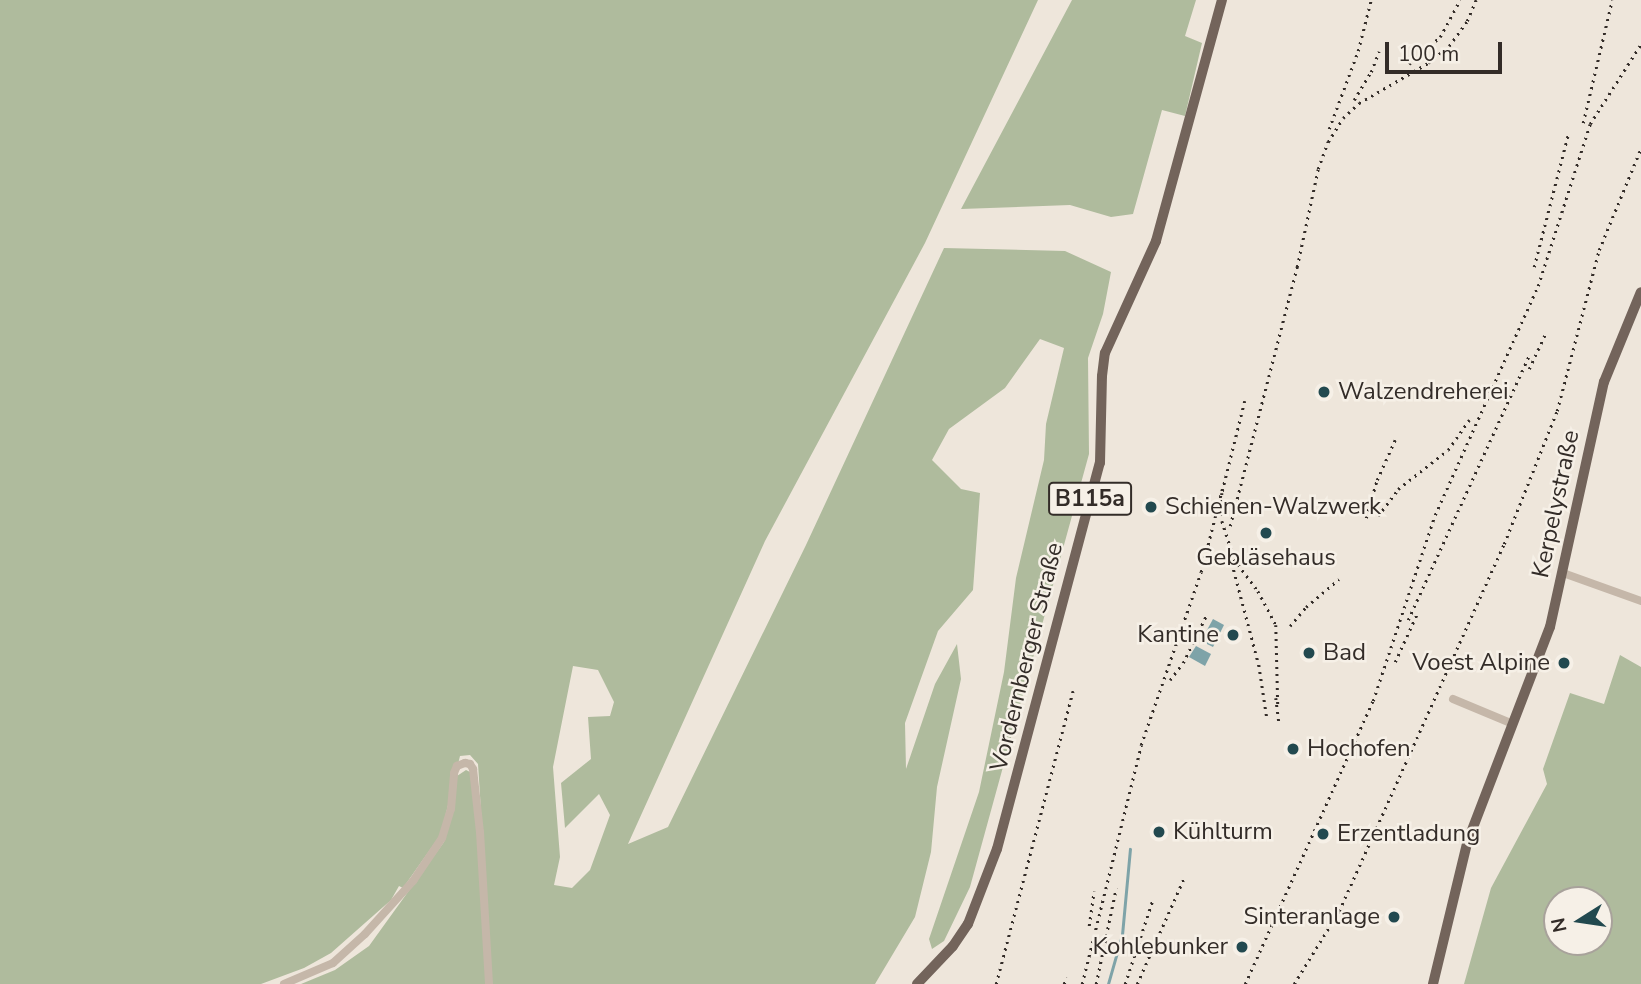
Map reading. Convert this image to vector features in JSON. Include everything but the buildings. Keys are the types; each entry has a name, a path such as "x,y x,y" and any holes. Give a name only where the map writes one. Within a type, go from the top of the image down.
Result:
{"main road":[{"name":"Vordernberger Straße","path":"917,984 968,924 997,849 1100,463 1105,353 1156,240 1222,0"},
{"name":"Kerpelystraße","path":"1433,984 1464,853 1550,627 1598,401 1641,294"}],"street":[{"path":"1563,573 1641,601"},
{"path":"1453,699 1513,724"},
{"path":"284,984 333,963 358,942 413,881 442,838 451,809 454,772 457,766 465,763 470,764 473,769 480,832 489,984"}],"green space":[{"path":"0,0 1038,0 925,243 765,541 628,844 668,827 806,545 944,248 1065,251 1111,272 1103,314 1088,358 1089,454 970,887 944,941 932,949 929,939 979,792 1004,672 1016,578 1044,460 1046,424 1064,348 1040,339 1005,388 949,429 932,460 961,489 980,493 973,590 938,631 905,723 906,769 935,684 957,644 961,679 937,787 931,852 915,917 875,984 492,984 478,764 470,755 460,756 441,834 403,888 399,886 391,900 331,953 304,968 261,984 0,984","holes":["573,666 598,670 614,702 610,716 588,717 591,759 561,783 565,828 599,794 610,815 590,870 572,888 554,885 560,857 553,767"]},
{"path":"1072,0 1196,0 1185,36 1202,43 1185,116 1162,110 1133,214 1111,217 1070,205 961,209"},
{"path":"1620,655 1641,667 1641,984 1464,984 1491,888 1547,784 1543,769 1570,693 1604,704"},
{"path":"466,770 470,772 477,828 486,984 301,984 335,970 369,946 444,842 457,776"}],"water":[{"path":"1213,619 1224,625 1213,647 1201,641"},
{"path":"1196,646 1211,654 1205,666 1189,657"}],"waterway":[{"path":"1108,984 1122,935 1130,849"}],"railway":[{"path":"1329,129 1358,51 1371,0"},
{"path":"1409,64 1440,37 1460,0"},
{"path":"1230,526 1297,267 1318,169 1328,142 1343,118 1359,103 1428,63 1449,46 1467,21 1476,0"},
{"path":"1583,123 1612,0"},
{"path":"1245,984 1373,701 1435,515 1538,286 1590,124 1641,44"},
{"path":"1354,100 1371,72 1379,51"},
{"path":"1534,267 1568,135"},
{"path":"1294,984 1339,911 1504,544 1557,411 1599,250 1641,148"},
{"path":"1529,369 1545,334"},
{"path":"1408,620 1529,356"},
{"path":"1245,401 1222,493 1222,521 1234,559 1258,591 1276,625 1278,706"},
{"path":"1378,516 1398,489 1448,450 1469,420"},
{"path":"1366,518 1377,480 1395,440"},
{"path":"1082,984 1141,745 1201,572 1223,486"},
{"path":"1232,563 1259,665 1267,718"},
{"path":"1290,626 1306,607 1339,579"},
{"path":"1395,662 1417,614"},
{"path":"1170,680 1183,663 1206,616"},
{"path":"996,984 1073,691"},
{"path":"1276,698 1279,723"},
{"path":"1137,984 1184,878"},
{"path":"1096,984 1116,888"},
{"path":"1089,926 1094,891"},
{"path":"1125,984 1153,899"},
{"path":"1064,984 1066,977"}],"place":[{"name":"Walzendreherei","path":"1324,392"},
{"name":"Schienen-Walzwerk","path":"1151,507"},
{"name":"Gebläsehaus","path":"1266,533"},
{"name":"Kantine","path":"1233,635"},
{"name":"Bad","path":"1309,653"},
{"name":"Voest Alpine","path":"1564,663"},
{"name":"Hochofen","path":"1293,749"},
{"name":"Kühlturm","path":"1159,832"},
{"name":"Erzentladung","path":"1323,834"},
{"name":"Sinteranlage","path":"1394,917"},
{"name":"Kohlebunker","path":"1242,947"}]}
